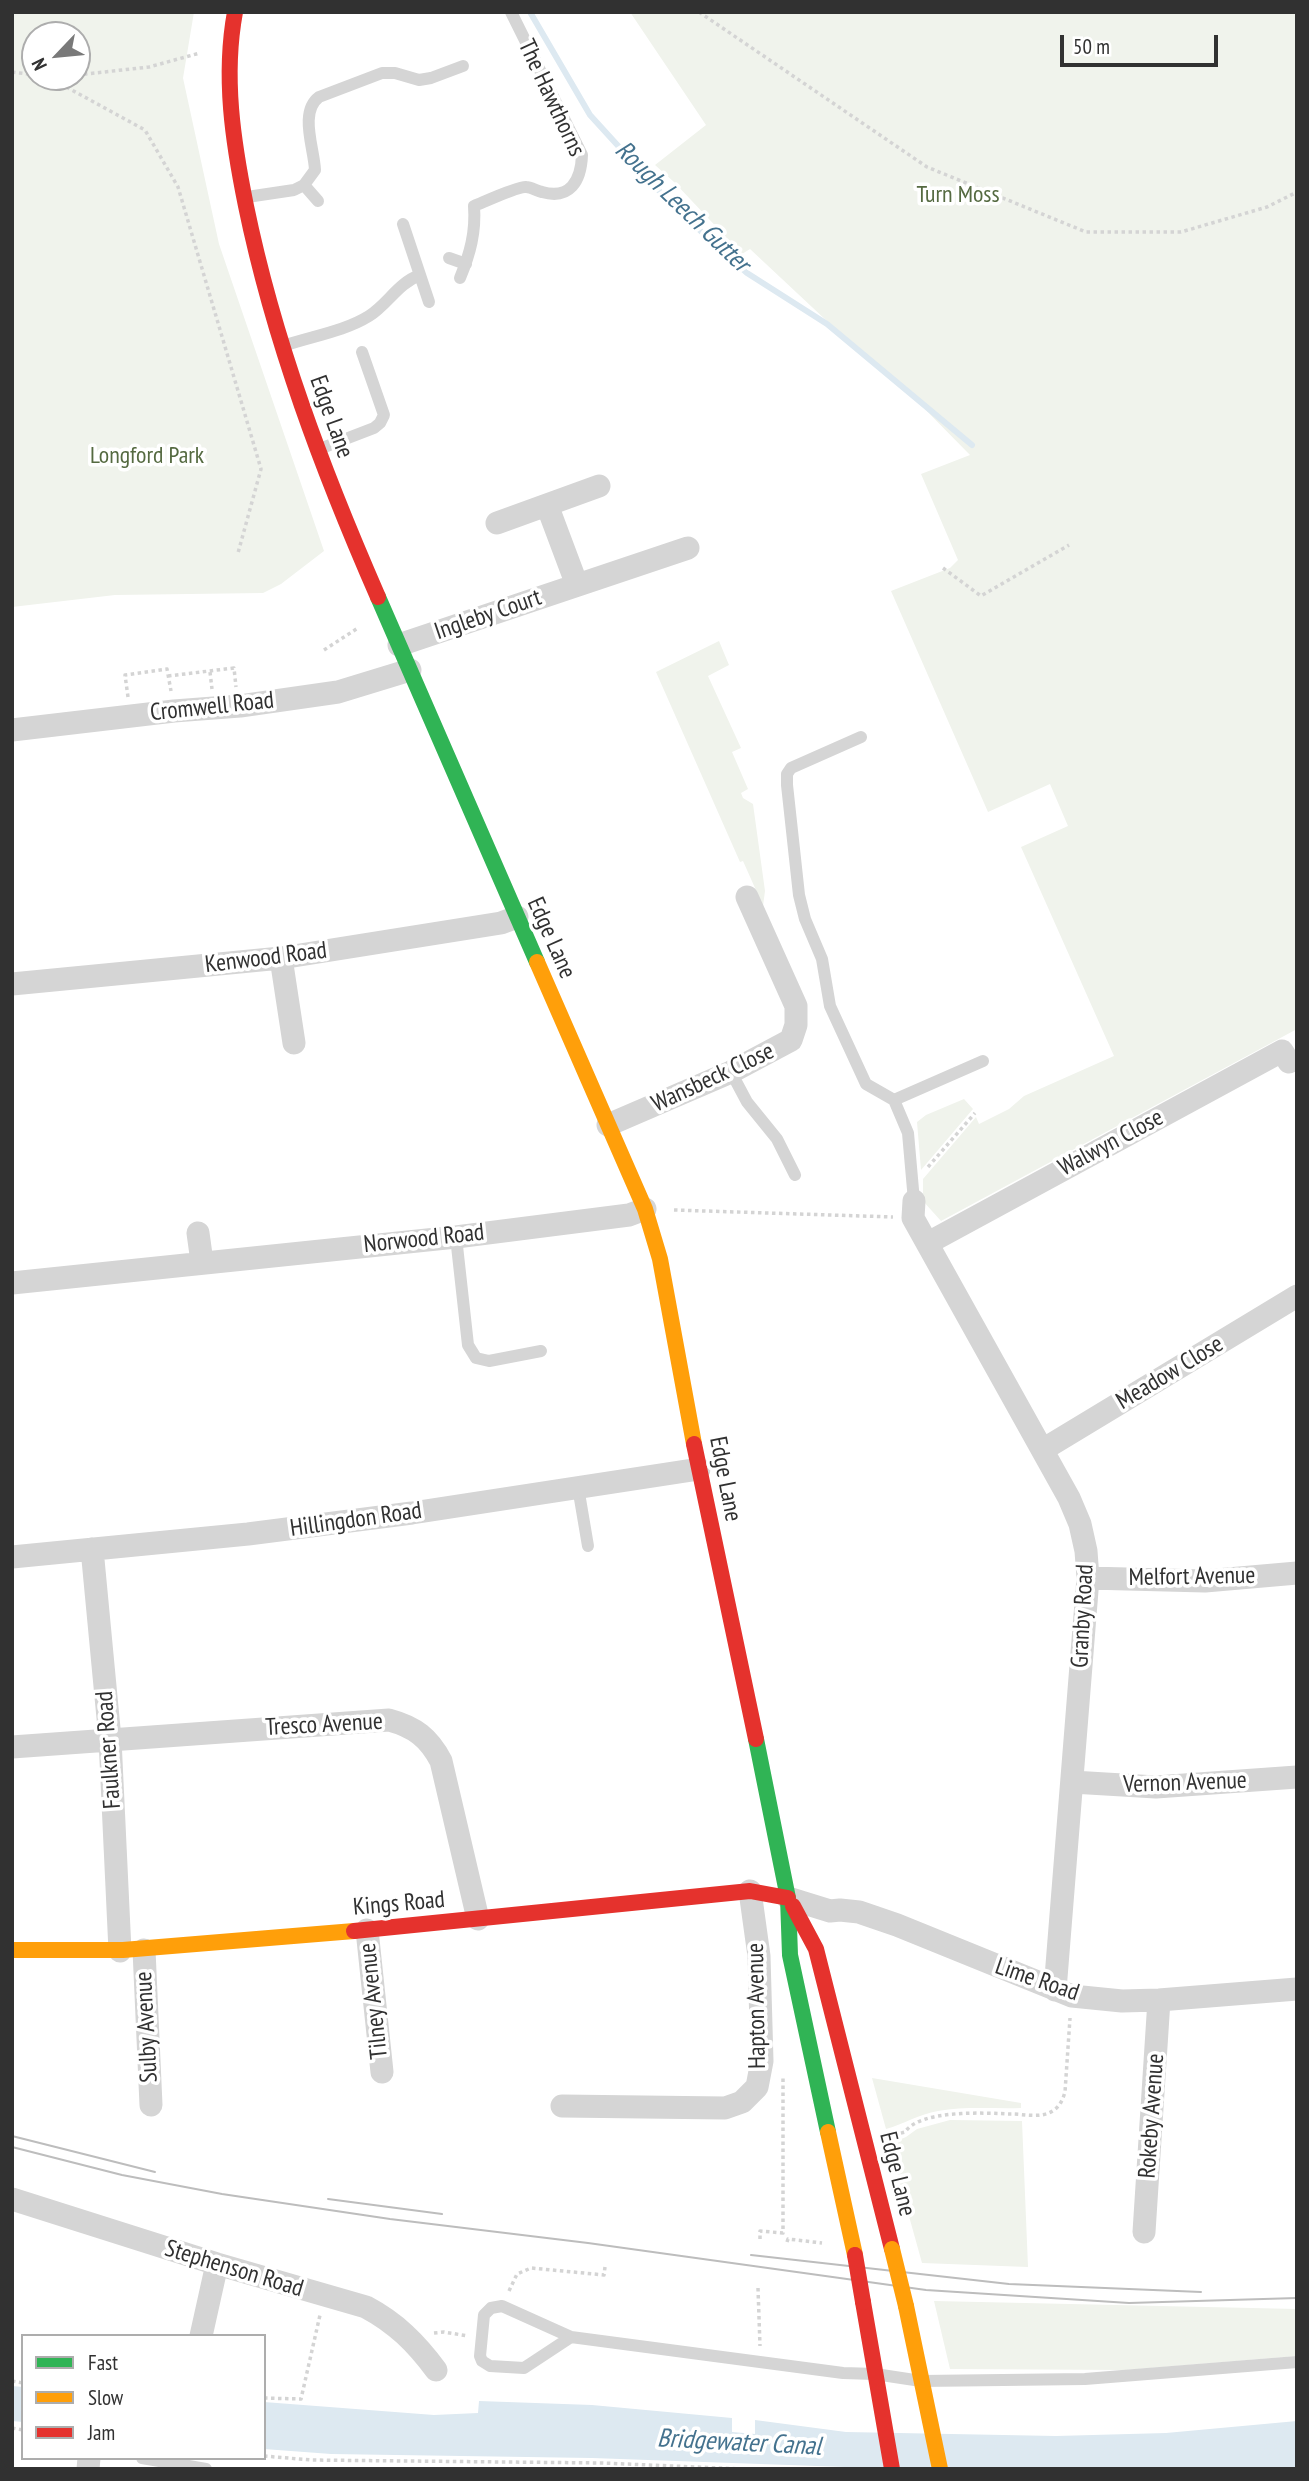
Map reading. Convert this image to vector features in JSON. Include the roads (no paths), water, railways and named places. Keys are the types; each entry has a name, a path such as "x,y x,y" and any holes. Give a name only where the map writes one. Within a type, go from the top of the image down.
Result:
{"main road":[{"name":"Edge Lane","path":"234,15 229,44 229,93 244,198 266,295 282,346 318,450 399,645 645,1209 660,1259 699,1469 788,1898 790,1955 855,2255 892,2469"},
{"name":"Kings Road","path":"12,1950 144,1950 750,1891 788,1898"},
{"name":"Edge Lane","path":"788,1898 816,1949 906,2306 940,2469"}],"street":[{"path":"234,15 257,12"},
{"path":"497,523 599,486"},
{"path":"547,505 577,585"},
{"name":"Ingleby Court","path":"399,645 688,548"},
{"name":"Cromwell Road","path":"12,730 240,706 338,692 410,670"},
{"name":"Wansbeck Close","path":"608,1125 731,1072 791,1040 796,1025 796,1006 747,897"},
{"name":"Kenwood Road","path":"12,984 281,958 501,923 517,917"},
{"path":"281,958 294,1043"},
{"name":"Walwyn Close","path":"928,1242 1282,1051 1289,1062"},
{"name":"Granby Road","path":"913,1201 928,1242 1069,1497 1080,1524 1086,1551 1088,1578 1072,1783 1063,1993"},
{"name":"Norwood Road","path":"12,1283 456,1237 629,1216 645,1209"},
{"path":"198,1233 202,1262"},
{"name":"Meadow Close","path":"1044,1449 1297,1296"},
{"name":"Hillingdon Road","path":"12,1557 248,1534 699,1469"},
{"name":"Faulkner Road","path":"92,1549 110,1739 120,1951"},
{"name":"Melfort Avenue","path":"1088,1578 1205,1581 1297,1573"},
{"name":"Tresco Avenue","path":"12,1747 390,1720 406,1724 421,1733 433,1745 442,1761 478,1919"},
{"name":"Vernon Avenue","path":"1072,1783 1166,1787 1297,1777"},
{"name":"Hapton Avenue","path":"562,2106 725,2108 742,2102 757,2087 762,2061 759,1956 750,1891"},
{"name":"Lime Road","path":"788,1898 830,1911 859,1912 888,1922 1063,1993 1122,2001 1297,1989"},
{"name":"Tilney Avenue","path":"367,1930 382,2072"},
{"name":"Sulby Avenue","path":"144,1950 151,2105"},
{"name":"Rokeby Avenue","path":"1144,2232 1160,2000"},
{"name":"Stephenson Road","path":"12,2199 217,2264 324,2296 338,2297 385,2317 416,2343 436,2370"},
{"path":"201,2334 217,2264"}],"lane":[{"name":"The Hawthorns","path":"460,278 475,225 474,206 525,186 555,194 566,191 576,183 582,171 582,155 511,12"},
{"path":"244,198 294,190 304,185 315,170 308,114 312,102 319,97 382,73 395,72 419,80 463,66"},
{"path":"304,185 318,201"},
{"path":"403,225 429,302"},
{"path":"449,258 466,264"},
{"path":"282,346 357,322 372,314 402,284 420,275"},
{"path":"318,450 374,428 384,415 362,352"},
{"path":"861,737 791,768 787,774 799,895 822,958 830,1006 866,1084 894,1100 908,1133 913,1201"},
{"path":"894,1100 983,1060"},
{"path":"731,1072 747,1102 777,1139 795,1175"},
{"path":"456,1237 468,1345 476,1358 489,1361 541,1351"},
{"path":"578,1488 588,1546"},
{"path":"571,2337 529,2366 519,2368 485,2364 480,2356 484,2315 491,2308 502,2306 571,2337 921,2381 1084,2379 1297,2362"},
{"path":"154,2460 206,2469"}],"water":[{"path":"12,2386 21,2387 21,2422 12,2421"},
{"name":"Bridgewater Canal","path":"479,2401 592,2405 732,2418 732,2432 755,2434 755,2420 846,2432 1056,2436 1166,2433 1297,2421 1297,2469 901,2469 592,2458 331,2454 266,2449 266,2402 434,2415 478,2413"}],"waterway":[{"name":"Rough Leech Gutter","path":"530,12 590,115 672,205 747,273 827,324 972,445"}],"tram line":[{"path":"12,2136 155,2172"},
{"path":"12,2147 122,2175 222,2194 926,2290 1129,2303 1297,2298"},
{"path":"328,2199 442,2214"},
{"path":"751,2255 1009,2284 1201,2292"}],"park label":[{"name":"Turn Moss","path":"958,195"},
{"name":"Longford Park","path":"147,456"}]}
